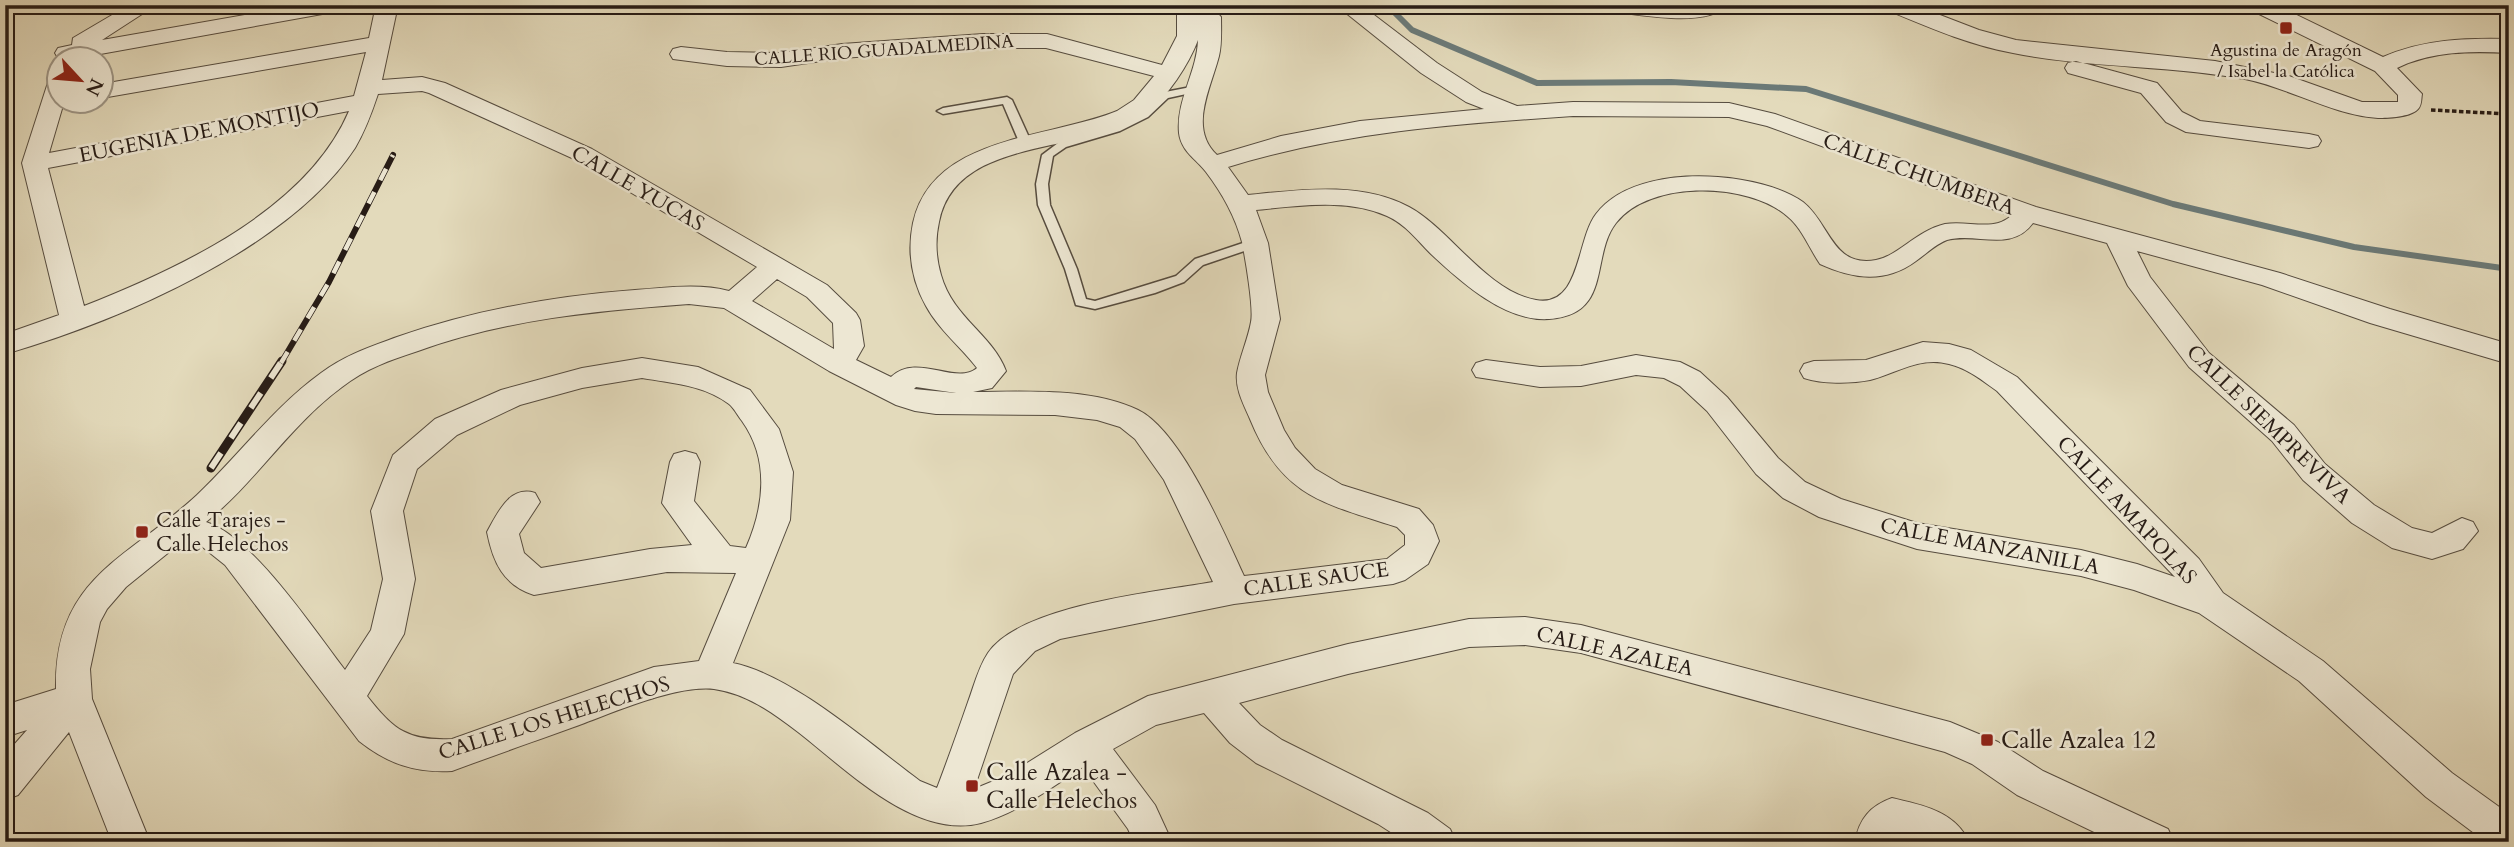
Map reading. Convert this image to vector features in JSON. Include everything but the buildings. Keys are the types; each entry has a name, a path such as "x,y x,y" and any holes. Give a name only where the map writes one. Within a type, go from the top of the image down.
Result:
{"street":[{"path":"86,46 145,5"},
{"path":"116,52 339,5"},
{"path":"5,344 74,322 148,290 251,232 292,201 324,170 345,144 366,94 387,5"},
{"path":"898,393 900,385 908,378 922,377 975,385 986,380 992,371 989,363 941,308 930,288 923,257 924,223 937,192 961,169 1026,144 1091,128 1137,108 1188,45 1192,19 1188,5"},
{"name":"CALLE SAUCE","path":"949,808 997,670 1007,652 1033,633 1059,625 1234,590 1393,571 1409,563 1420,552 1423,536 1418,525 1408,518 1331,493 1304,477 1284,456 1253,393 1251,375 1266,318 1255,243 1241,204 1213,163 1195,147 1191,133 1196,89 1209,54 1210,41 1210,17 1198,5"},
{"name":"CALLE CHUMBERA","path":"1347,5 1380,33 1440,76 1491,106 1514,113 1573,109 1729,110 1775,121 2027,213 2271,279 2380,316 2509,354"},
{"path":"1612,5 1670,13 1705,10 1716,5"},
{"path":"1895,5 1944,25 2072,61 2141,84 2149,88 2174,117 2194,127 2309,141"},
{"path":"2072,61 2192,63 2280,81 2370,110 2389,112 2409,106 2410,94 2383,66 2259,5"},
{"name":"CALLE RIO GUADALMEDINA","path":"681,54 727,59 782,60 842,51 983,41 1047,41 1167,73"},
{"path":"116,90 378,43"},
{"path":"2383,66 2431,47 2452,44 2509,46"},
{"name":"CALLE YUCAS","path":"366,94 422,84 437,88 583,153 817,291 846,320 850,346 839,364"},
{"name":"EUGENIA DE MONTIJO","path":"33,163 366,94"},
{"path":"1213,163 1281,144 1360,128 1514,113"},
{"path":"50,116 33,163 74,322"},
{"path":"1241,204 1340,198 1371,202 1396,210 1414,222 1475,278 1507,299 1549,311 1567,306 1580,296 1605,219 1628,198 1651,187 1713,185 1744,188 1788,204 1810,223 1829,258 1864,270 1880,269 1901,259 1930,237 1947,232 2006,232 2019,226 2027,213"},
{"name":"CALLE SIEMPREVIVA","path":"2118,239 2138,280 2199,360 2283,433 2315,472 2363,514 2403,539 2432,546 2452,540 2462,531"},
{"path":"734,302 775,267"},
{"path":"131,842 74,699 73,669 83,622 95,599 114,578 236,476 265,441 331,380 362,360 444,331 595,302 689,295 713,296 734,302 839,364 906,399 1056,405 1099,411 1129,419 1154,439 1197,511 1234,590"},
{"name":"CALLE AMAPOLAS","path":"1814,371 1866,370 1908,355 1931,351 1956,355 1981,364 2007,384 2187,568 2211,603 2311,671 2439,785 2509,836"},
{"name":"CALLE MANZANILLA","path":"1486,370 1540,377 1581,376 1636,365 1670,369 1690,379 1717,404 1767,466 1794,491 1830,508 1917,536 2081,563 2137,577 2211,603"},
{"path":"346,699 387,634 399,579 387,511 404,463 446,427 511,397 582,378 642,368 698,377 740,397 764,429 778,472 774,520 711,674"},
{"path":"685,462 678,503 720,557"},
{"path":"524,502 503,532 509,559 534,582 565,580 667,559 720,557 758,563"},
{"name":"CALLE LOS HELECHOS","path":"178,526 211,536 236,556 346,699 372,730 395,748 425,757 452,755 654,682 711,674 747,681 781,699 907,793 925,802 949,808"},
{"name":"CALLE AZALEA","path":"949,808 980,806 1021,787 1088,744 1148,712 1348,659 1469,633 1525,631 1581,639 1950,738 1986,753 2030,783 2155,842"},
{"path":"1211,696 1247,736 1284,758 1391,811 1437,842"},
{"path":"5,721 74,699"},
{"path":"5,783 74,699"},
{"path":"1088,744 1142,817 1153,842"},
{"path":"1874,842 1876,830 1892,815 1926,823 1950,842"}],"lane":[{"path":"1196,89 1164,96 1144,116 1116,129 1062,145 1048,155 1042,184 1044,205 1071,269 1081,302 1095,305 1180,279 1199,262 1255,243"},
{"path":"943,111 1007,100 1026,144"}],"path":[{"path":"2409,106 2441,112 2509,114"}],"waterway":[{"path":"1387,5 1412,30 1537,83 1671,82 1806,89 2173,204 2354,247 2509,269"}],"railway":[{"path":"281,363 329,282 393,155"},
{"path":"211,468 282,361"}],"place":[{"name":"Agustina de Aragón / Isabel la Católica","path":"2286,28"},
{"name":"Calle Tarajes - Calle Helechos","path":"142,532"},
{"name":"Calle Azalea 12","path":"1987,740"},
{"name":"Calle Azalea - Calle Helechos","path":"972,786"}]}
